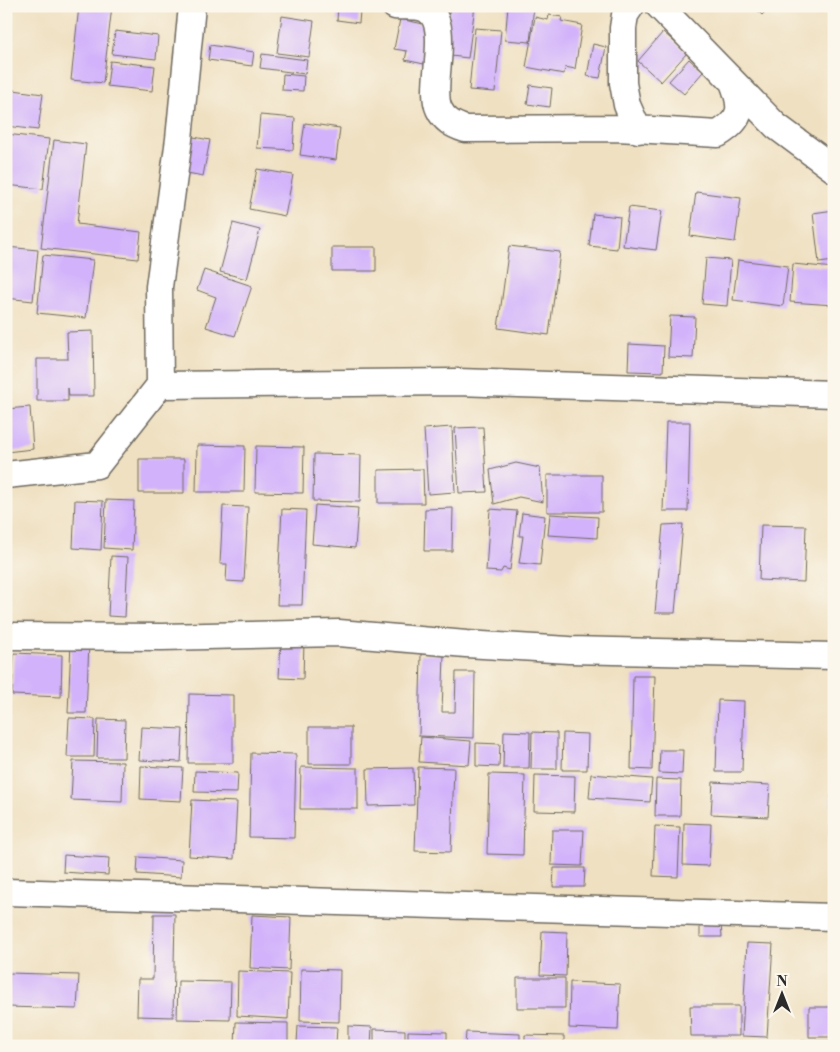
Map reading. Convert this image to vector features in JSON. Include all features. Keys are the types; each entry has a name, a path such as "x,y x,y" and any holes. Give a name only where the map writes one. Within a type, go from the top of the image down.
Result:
{"street":[{"path":"6,475 97,465 160,385 159,287 179,139 192,6"},
{"path":"395,6 424,8 435,18 438,39 437,106 443,117 453,125 465,129 618,128 718,134 732,126 738,117 740,102 733,82"},
{"path":"631,6 625,15 623,28 623,83 627,105 638,130"},
{"path":"659,6 776,126 834,169"},
{"path":"160,385 456,382 834,394"},
{"path":"6,636 162,637 339,633 466,644 570,650 834,656"},
{"path":"6,892 834,917"}],"building":[{"path":"79,6 112,6 103,83 71,80"},
{"path":"450,6 475,6 468,58 443,55"},
{"path":"508,6 534,6 530,42 505,40"},
{"path":"753,6 779,6 772,14 767,10 762,15"},
{"path":"338,7 360,11 359,23 337,20"},
{"path":"549,15 562,17 561,21 582,25 575,69 565,67 564,74 526,67 535,17 548,20"},
{"path":"282,16 314,21 309,57 277,53"},
{"path":"400,19 428,25 425,37 430,39 424,64 405,60 407,51 394,49"},
{"path":"475,28 501,30 495,92 469,90"},
{"path":"115,31 158,36 156,59 112,54"},
{"path":"663,32 687,53 661,82 638,61"},
{"path":"593,44 606,47 600,78 587,76"},
{"path":"210,45 254,52 252,66 208,60"},
{"path":"262,54 307,60 305,74 260,68"},
{"path":"689,59 703,72 684,94 669,81"},
{"path":"110,61 155,66 152,91 107,86"},
{"path":"283,74 304,76 303,91 282,90"},
{"path":"530,85 552,88 550,107 527,104"},
{"path":"6,89 43,94 38,130 6,126"},
{"path":"260,115 295,118 293,150 257,148"},
{"path":"305,123 340,128 336,160 300,155"},
{"path":"6,134 49,139 43,189 6,185"},
{"path":"188,136 210,140 203,176 182,172"},
{"path":"54,140 86,144 77,224 141,232 138,259 41,248"},
{"path":"257,169 293,175 285,216 249,209"},
{"path":"696,192 741,198 735,242 690,236"},
{"path":"629,207 662,211 656,250 623,246"},
{"path":"834,210 834,261 819,263 813,213"},
{"path":"593,214 620,217 617,249 589,246"},
{"path":"233,223 260,230 247,279 220,272"},
{"path":"509,246 560,252 549,335 498,328"},
{"path":"6,247 38,250 33,301 6,298"},
{"path":"332,247 376,247 376,271 332,271"},
{"path":"43,255 93,260 86,318 37,313"},
{"path":"706,258 731,260 727,306 702,304"},
{"path":"738,260 788,266 783,306 733,300"},
{"path":"793,264 834,268 834,305 790,302"},
{"path":"204,270 252,286 235,336 206,327 216,297 197,290"},
{"path":"670,316 695,317 693,358 668,357"},
{"path":"93,331 94,396 69,396 68,388 68,401 37,401 37,359 68,359 67,332"},
{"path":"629,344 664,346 663,372 628,371"},
{"path":"30,407 33,449 6,452 6,409"},
{"path":"666,422 690,422 688,511 663,511"},
{"path":"452,427 455,492 428,494 424,429"},
{"path":"483,427 487,492 459,493 455,428"},
{"path":"197,445 245,446 244,492 196,492"},
{"path":"256,446 304,447 303,493 255,492"},
{"path":"314,454 361,455 360,502 313,501"},
{"path":"139,459 184,459 184,493 139,493"},
{"path":"516,463 540,468 543,502 519,497 494,504 490,470"},
{"path":"423,469 424,503 378,503 378,470"},
{"path":"547,475 602,475 602,512 547,512"},
{"path":"75,500 103,501 101,550 73,548"},
{"path":"106,500 134,501 132,550 104,548"},
{"path":"315,505 358,508 355,548 312,544"},
{"path":"223,506 248,507 244,582 226,581 227,564 220,564"},
{"path":"453,508 452,551 424,551 425,509"},
{"path":"282,509 306,510 302,605 277,605"},
{"path":"490,509 517,511 510,570 503,568 501,572 486,571"},
{"path":"522,513 545,516 540,565 519,563 523,536 519,536"},
{"path":"550,514 598,517 597,538 548,535"},
{"path":"683,524 675,613 655,613 663,525"},
{"path":"761,525 806,526 804,582 759,580"},
{"path":"111,556 128,557 125,617 108,616"},
{"path":"281,640 304,641 303,679 279,678"},
{"path":"71,642 89,643 86,713 68,713"},
{"path":"14,653 62,655 61,697 12,695"},
{"path":"421,654 444,655 442,712 455,712 456,672 475,672 474,738 419,736"},
{"path":"633,676 655,676 652,770 631,769"},
{"path":"189,694 233,695 233,763 188,763"},
{"path":"718,700 744,701 742,772 716,772"},
{"path":"69,718 95,719 94,757 67,757"},
{"path":"98,719 125,720 124,758 97,758"},
{"path":"141,727 183,729 181,762 139,760"},
{"path":"309,727 351,727 351,764 309,764"},
{"path":"504,731 530,732 529,768 503,768"},
{"path":"532,732 557,733 557,769 531,769"},
{"path":"563,733 588,734 587,770 562,770"},
{"path":"421,737 471,741 469,765 419,762"},
{"path":"476,743 500,744 499,767 476,766"},
{"path":"660,750 683,750 682,774 659,773"},
{"path":"251,753 296,754 294,838 249,837"},
{"path":"73,761 123,762 122,802 71,800"},
{"path":"141,766 183,768 181,801 140,799"},
{"path":"301,767 358,768 358,809 300,809"},
{"path":"418,767 454,768 451,852 415,851"},
{"path":"413,768 414,805 368,806 367,769"},
{"path":"195,771 238,773 237,793 194,792"},
{"path":"489,774 525,775 523,855 487,854"},
{"path":"591,774 652,779 650,802 589,798"},
{"path":"535,775 575,776 574,812 534,811"},
{"path":"656,779 681,780 680,816 655,816"},
{"path":"713,782 770,785 768,817 711,814"},
{"path":"831,796 834,796 834,838 830,837"},
{"path":"192,800 237,802 234,859 189,856"},
{"path":"684,823 711,824 709,866 683,865"},
{"path":"655,826 680,827 678,877 653,876"},
{"path":"552,830 584,830 582,866 551,865"},
{"path":"64,855 109,858 108,875 63,872"},
{"path":"138,857 182,860 181,877 137,874"},
{"path":"554,868 585,868 584,887 553,887"},
{"path":"154,914 175,914 173,1017 137,1016 138,979 153,979"},
{"path":"252,915 291,917 289,970 250,968"},
{"path":"700,921 721,921 722,937 700,937"},
{"path":"542,931 567,932 566,976 540,975"},
{"path":"747,943 773,944 767,1037 742,1036"},
{"path":"301,969 340,970 339,1022 300,1021"},
{"path":"238,971 290,973 288,1019 237,1016"},
{"path":"9,973 79,975 77,1009 8,1007"},
{"path":"517,978 565,978 565,1008 517,1008"},
{"path":"178,981 231,982 230,1020 177,1019"},
{"path":"570,982 620,984 618,1030 569,1028"},
{"path":"690,1006 739,1006 739,1036 691,1036"},
{"path":"809,1007 834,1007 834,1037 809,1037"},
{"path":"236,1022 288,1023 288,1046 235,1046"},
{"path":"298,1026 337,1027 336,1044 305,1046 305,1043 297,1043"},
{"path":"348,1026 372,1027 371,1046 348,1046"},
{"path":"374,1029 405,1030 405,1046 374,1046"},
{"path":"408,1031 447,1032 447,1046 408,1046"},
{"path":"466,1032 520,1034 520,1046 465,1046"},
{"path":"525,1035 564,1036 564,1046 525,1046"},
{"path":"801,1041 829,1041 829,1046 801,1046"}]}
